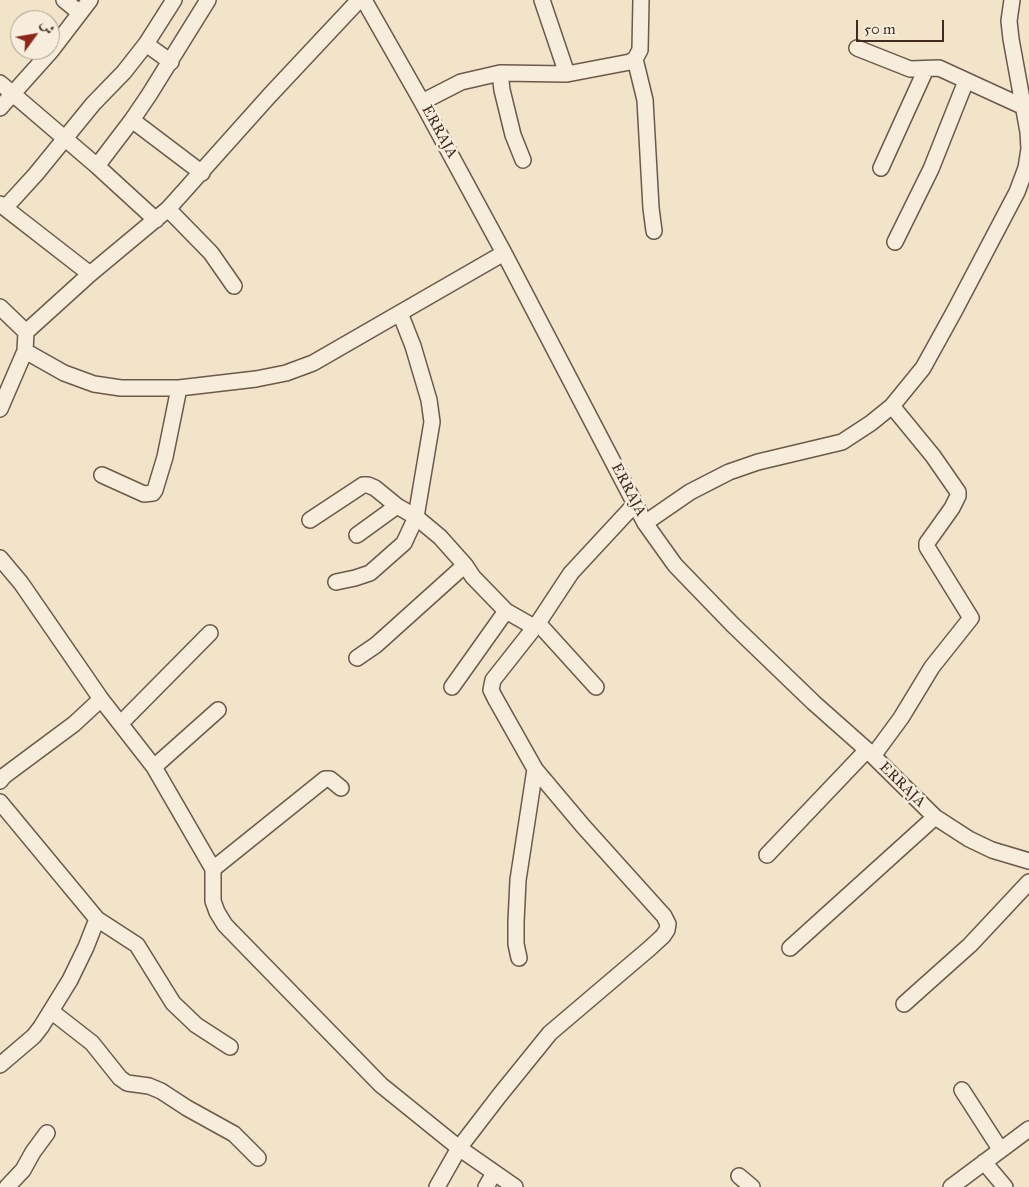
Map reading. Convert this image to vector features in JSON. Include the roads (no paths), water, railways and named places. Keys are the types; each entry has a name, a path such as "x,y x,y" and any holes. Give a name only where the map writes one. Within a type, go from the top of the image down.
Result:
{"street":[{"path":"64,0 80,13"},
{"path":"0,108 51,51 90,0"},
{"path":"90,274 3,206 36,174 92,104 124,72 146,44 174,0"},
{"path":"98,166 171,62 208,0"},
{"path":"0,409 25,351 26,332 90,274 168,209 270,95 359,0"},
{"name":"ERRAJA","path":"364,0 504,252 634,504 675,565 726,618 814,703 870,753 936,817 969,839 992,850 1029,861"},
{"path":"542,0 567,74"},
{"path":"422,102 461,82 500,73 567,74 626,63 635,59 640,50 641,0"},
{"path":"646,524 690,492 729,472 758,462 842,442 892,406 922,368 956,310 1017,192 1026,168 1029,132 1011,39 1009,21 1012,0"},
{"path":"146,44 171,62"},
{"path":"857,48 910,69 939,68 1024,107"},
{"path":"635,59 645,100 654,231"},
{"path":"881,168 926,69"},
{"path":"500,73 512,135 523,160"},
{"path":"894,242 931,169 966,81"},
{"path":"0,83 98,166 156,220"},
{"path":"132,120 202,173"},
{"path":"168,209 211,253 234,286"},
{"path":"25,351 64,372 94,384 120,388 179,388 256,379 286,373 313,363 504,252"},
{"path":"0,306 26,332"},
{"path":"336,582 370,573 404,543 416,517 432,422 429,400 413,346 400,314"},
{"path":"102,475 144,494 153,494 156,490 165,457 179,388"},
{"path":"767,855 870,753 901,718 932,667 971,618 927,547 927,543 952,508 958,492 933,456 892,406"},
{"path":"310,520 363,485 376,488 397,506 416,517 440,537 473,577 506,611 536,625 596,687"},
{"path":"437,1187 459,1148 550,1033 650,948 667,930 668,924 664,916 583,826 535,769 510,728 491,690 495,677 536,625 571,573 634,504"},
{"path":"357,535 397,506"},
{"path":"0,558 21,583 101,698 154,767 213,869 213,900 217,912 226,925 381,1085 459,1148 515,1187"},
{"path":"357,658 376,645 465,565"},
{"path":"452,687 506,611"},
{"path":"121,723 210,633"},
{"path":"0,781 4,776 74,724 101,698"},
{"path":"154,767 218,710"},
{"path":"519,958 516,944 518,880 535,769"},
{"path":"213,869 324,779 330,779 341,788"},
{"path":"0,802 97,919 137,946 173,1004 196,1025 230,1047"},
{"path":"790,948 936,817"},
{"path":"904,1004 970,945 1029,882"},
{"path":"0,1065 34,1036 51,1011 70,980 97,919"},
{"path":"51,1011 92,1043 120,1078 127,1083 149,1086 161,1091 234,1134 258,1158"},
{"path":"962,1090 1000,1149"},
{"path":"951,1187 1029,1129"},
{"path":"7,1187 23,1170 47,1133"},
{"path":"984,1162 1005,1187"},
{"path":"486,1187 494,1173"},
{"path":"739,1176 752,1187"}]}
